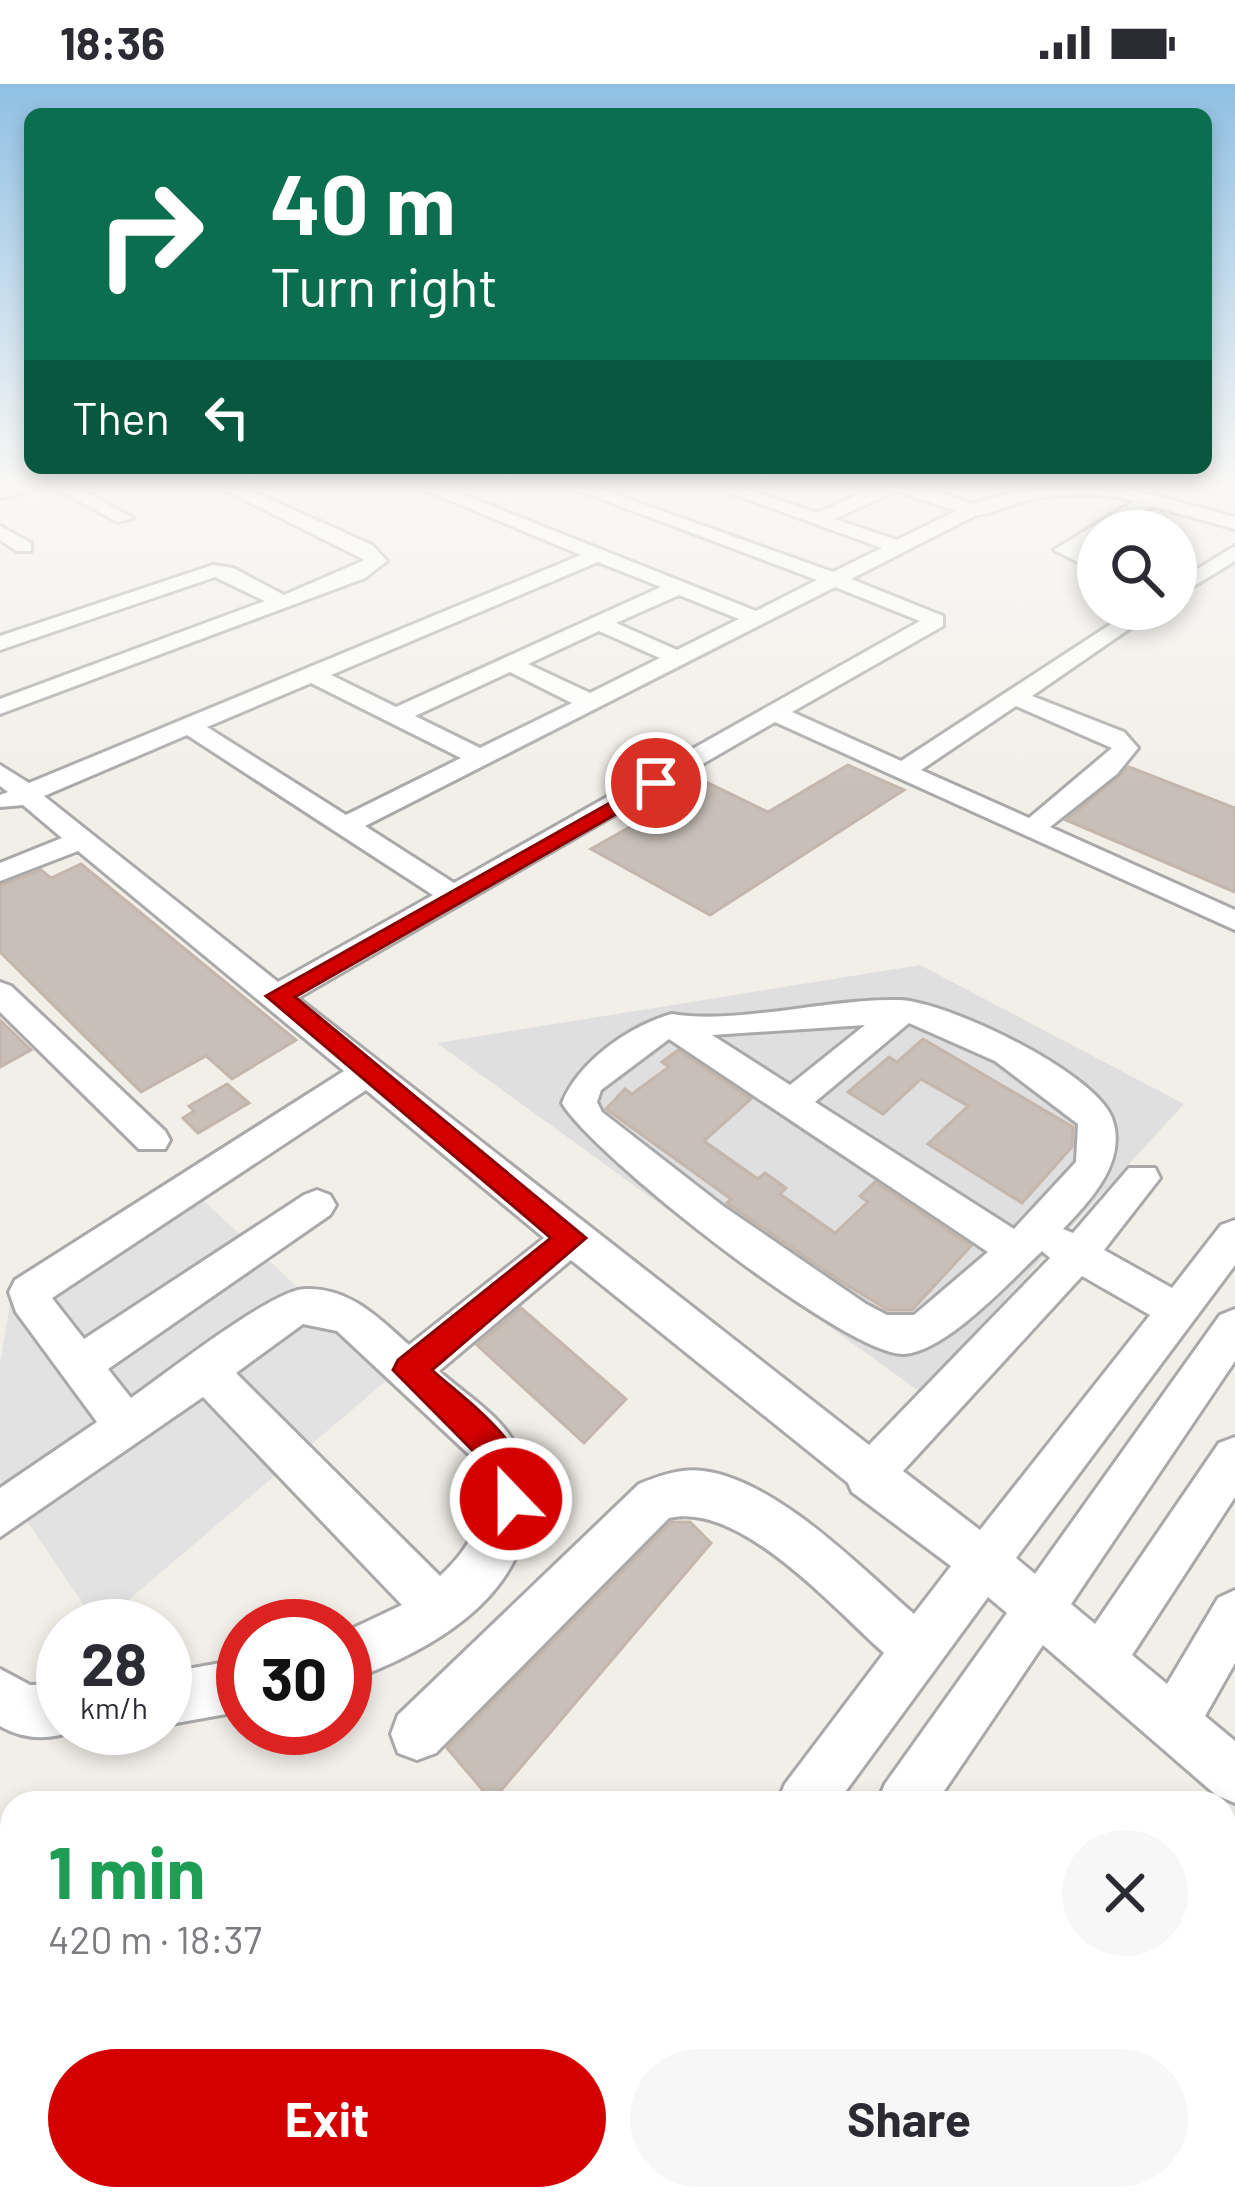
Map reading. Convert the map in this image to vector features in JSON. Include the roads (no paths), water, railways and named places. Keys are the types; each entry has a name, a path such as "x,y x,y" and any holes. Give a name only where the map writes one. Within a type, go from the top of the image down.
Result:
{"street":[{"path":"0,643 171,585"},
{"path":"251,585 282,602"},
{"path":"0,707 327,585"},
{"path":"9,790 188,725 525,585"},
{"path":"675,585 761,620"},
{"path":"343,827 827,585"},
{"path":"278,996 935,621 846,585"},
{"path":"395,716 679,587"},
{"path":"600,623 680,659"},
{"path":"902,771 1117,630"},
{"path":"510,664 593,704"},
{"path":"311,674 481,758"},
{"path":"1016,698 1115,737 1126,748 1031,829"},
{"path":"776,714 1235,921"},
{"path":"188,725 456,897"},
{"path":"9,790 85,838 571,1238 868,1477 986,1564 1235,1776"},
{"path":"0,873 85,838"},
{"path":"0,993 152,1140"},
{"path":"791,1103 903,1011"},
{"path":"903,1011 972,1036 1061,1089 1095,1120 1093,1165 1024,1239 929,1327 905,1336 879,1331 852,1316 710,1217 590,1121 579,1103 587,1083 650,1034 672,1025 903,1011"},
{"path":"672,1025 791,1103 1024,1239 1078,1255 1178,1310"},
{"path":"125,1425 29,1292 368,1072"},
{"path":"868,1477 1078,1255 1142,1178"},
{"path":"80,1365 317,1204"},
{"path":"813,1791 916,1648 986,1564 1235,1236"},
{"path":"409,1370 571,1238"},
{"path":"0,1515 304,1306 349,1316 493,1448 506,1472 511,1499 483,1565 428,1621 372,1645"},
{"path":"912,1791 1232,1338"},
{"path":"205,1370 440,1610"},
{"path":"1100,1661 1235,1458"},
{"path":"417,1734 655,1500 684,1491 715,1494 760,1520 916,1648"},
{"path":"1173,1724 1235,1615"},
{"path":"0,1695 22,1711 36,1711"}]}
